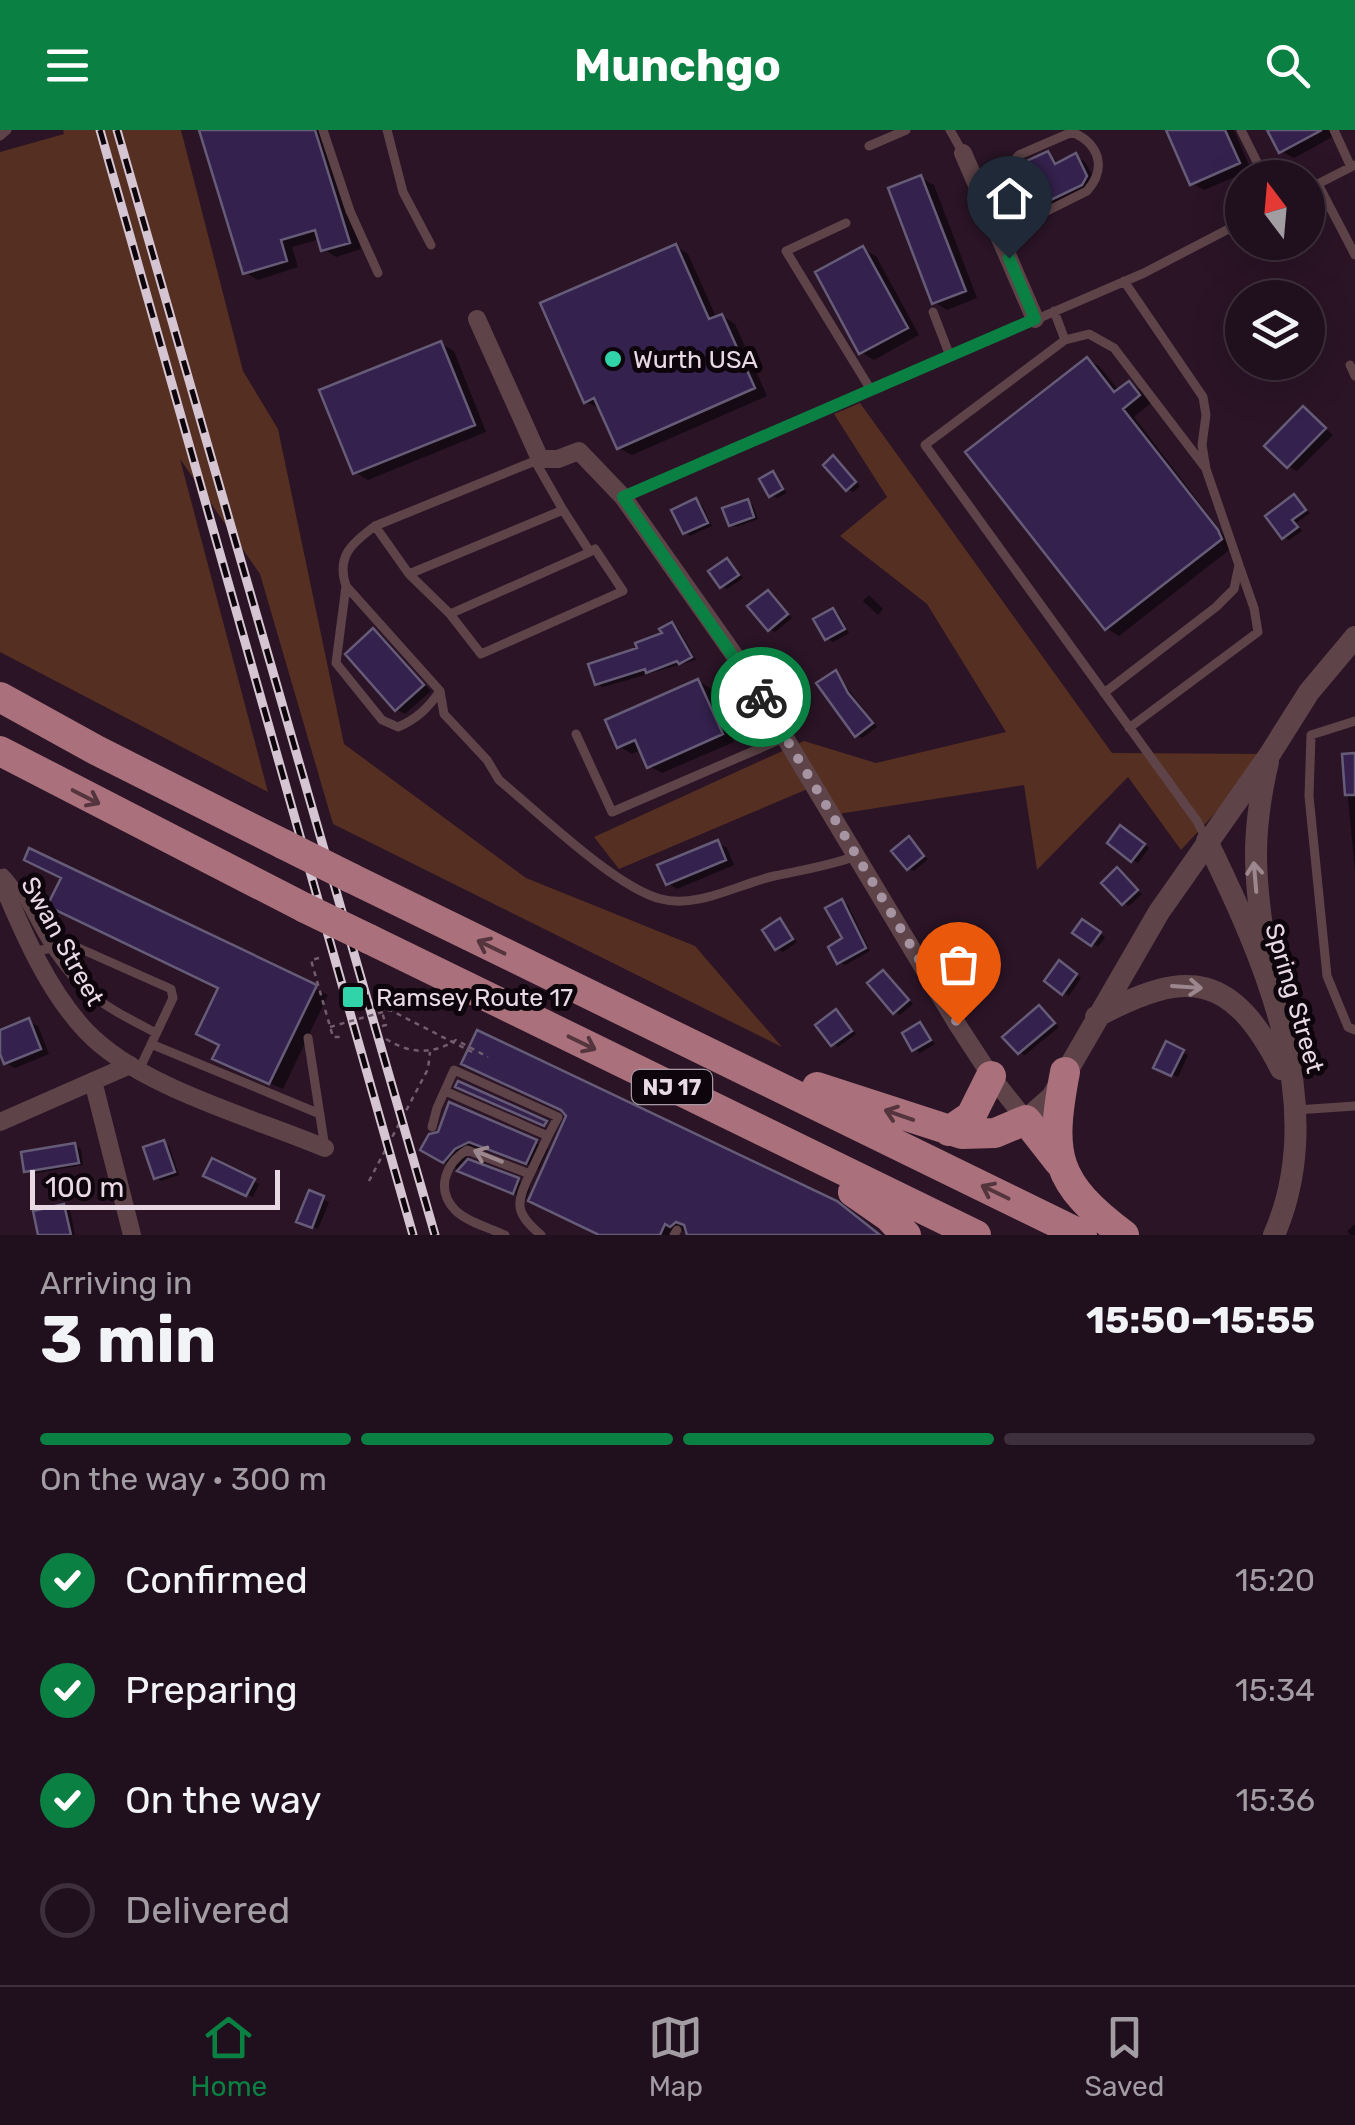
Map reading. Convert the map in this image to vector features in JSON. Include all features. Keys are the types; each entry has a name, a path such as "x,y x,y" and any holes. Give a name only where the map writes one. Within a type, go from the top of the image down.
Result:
{"highway":[{"name":"NJ 17","path":"0,697 96,750 351,878 1082,1235"},
{"name":"NJ 17","path":"0,751 305,908 976,1235"},
{"path":"673,1036 949,1132 994,1133 1026,1120 1091,1207 1124,1235"},
{"path":"1058,1162 1056,1121 1065,1072"},
{"path":"949,1132 978,1107 991,1076"},
{"path":"710,1105 870,1203 906,1235"}],"street":[{"path":"964,153 1035,319"},
{"path":"477,319 538,460 558,459 579,451 623,497 742,666 991,1076 1026,1120 1052,1096 1159,912 1309,692 1355,637"},
{"path":"1270,754 1256,820 1254,859 1274,1008"},
{"name":"Spring Street","path":"1207,841 1250,935 1274,1008 1295,1103 1292,1183 1274,1235"},
{"name":"Swan Street","path":"0,878 43,950 66,1006 86,1030 134,1068 324,1148"},
{"path":"1096,1016 1164,986 1192,985 1216,992 1238,1005 1257,1025 1295,1103"},
{"path":"0,1122 93,1081 134,1068"},
{"path":"93,1081 132,1235"}],"lane":[{"path":"0,136 7,130"},
{"path":"322,130 350,211 378,274"},
{"path":"387,130 404,192 431,245"},
{"path":"869,146 906,130"},
{"path":"950,130 964,153"},
{"path":"1241,130 1256,160"},
{"path":"1325,180 1353,166 1334,130"},
{"path":"978,188 1006,170 1019,155 1072,132 1089,139 1097,154 1094,183 1088,191 1031,219 996,228"},
{"path":"1325,197 1355,254"},
{"path":"846,222 786,251 870,390"},
{"path":"623,497 1124,281 1225,230"},
{"path":"1124,281 1204,397 1202,445 1206,469 1254,608 1258,632 1129,728"},
{"path":"1054,311 1064,340"},
{"path":"933,312 950,356"},
{"path":"1206,469 1114,348 1089,334 1064,340 925,444 1198,821 1207,841"},
{"path":"1350,365 1355,376"},
{"path":"590,552 538,460 375,526 353,542 342,558 341,573 346,586 440,691 444,714 487,760 499,780 622,882 661,900 687,900 856,856"},
{"path":"409,574 564,510"},
{"path":"375,526 409,574 450,614 481,654 623,591 595,550 450,614"},
{"path":"1104,693 1216,607 1234,588 1239,565"},
{"path":"346,586 336,663 382,720 398,727 411,721 427,709 440,691"},
{"path":"1291,721 1311,735"},
{"path":"1311,735 1355,721"},
{"path":"576,734 612,812 786,737"},
{"path":"1311,735 1308,796 1327,976 1348,1027 1355,1030"},
{"path":"0,870 8,876 43,950 96,1002 156,1032"},
{"path":"43,950 72,945 171,989 173,998 151,1044 134,1068"},
{"path":"308,1038 324,1148"},
{"path":"151,1044 320,1114"},
{"path":"432,1128 454,1070 558,1117 519,1196 520,1213 541,1235"},
{"path":"445,1090 548,1136"},
{"path":"1295,1103 1355,1106"},
{"path":"444,1190 448,1167 467,1150 530,1174"},
{"path":"440,1162 444,1190 457,1212 505,1235"}],"path":[{"path":"319,958 311,960 333,1038 342,1037"},
{"path":"330,1027 390,1010 472,1052"},
{"path":"382,1012 384,1025"},
{"path":"386,1039 412,1051 430,1052 456,1040 488,1057"},
{"path":"369,1181 428,1069 430,1052"}],"shaded area":[{"path":"63,130 181,130 243,371 278,429 344,744 526,878 695,946 782,1047 333,824 260,574 180,459 268,792 0,652 0,152 64,134"},
{"path":"860,403 1112,753 1270,754 1181,850 1128,777 1037,870 1024,785 825,816 810,788 619,869 594,837 804,741 876,763 1006,732 927,604 840,536 887,497 834,414"}],"building":[{"path":"199,130 315,130 350,243 321,251 315,230 281,240 287,261 243,274"},
{"path":"1166,130 1225,130 1239,160 1225,160 1225,170 1190,185"},
{"path":"1267,130 1322,130 1279,153"},
{"path":"1048,151 1055,164 1076,153 1087,176 1082,185 1030,210 1014,179 1028,171 1024,162"},
{"path":"921,175 966,291 932,304 888,188"},
{"path":"676,244 709,319 722,314 755,388 617,449 594,398 584,403 540,303"},
{"path":"863,246 908,328 859,354 815,272"},
{"path":"441,341 475,425 353,474 319,390"},
{"path":"1087,357 1114,392 1129,381 1140,395 1123,409 1222,539 1105,630 965,452"},
{"path":"1303,406 1326,428 1287,468 1264,446"},
{"path":"833,455 856,482 846,491 823,465"},
{"path":"773,471 783,489 769,497 759,479"},
{"path":"1294,494 1306,510 1292,520 1298,527 1282,539 1265,516"},
{"path":"696,498 708,523 683,534 671,510"},
{"path":"748,499 754,517 729,526 722,508"},
{"path":"727,558 739,575 720,588 708,571"},
{"path":"768,590 788,614 768,631 747,606"},
{"path":"833,608 845,629 825,640 813,619"},
{"path":"672,622 692,657 679,664 677,661 646,673 645,669 595,685 588,664 637,648 635,643 662,633 659,629"},
{"path":"373,628 424,685 395,711 345,654"},
{"path":"836,670 848,693 873,723 855,737 816,683"},
{"path":"698,679 723,734 647,768 635,740 617,748 605,720"},
{"path":"1355,753 1355,795 1345,795 1342,754"},
{"path":"1120,825 1145,844 1131,862 1107,843"},
{"path":"909,836 924,856 907,870 891,851"},
{"path":"718,840 726,860 666,885 657,865"},
{"path":"29,848 317,985 269,1084 212,1059 219,1045 196,1034 218,988 47,906 61,878 24,860"},
{"path":"1117,867 1138,890 1122,905 1101,883"},
{"path":"842,899 866,948 837,964 828,947 842,938 825,908"},
{"path":"780,918 793,939 775,950 762,930"},
{"path":"1082,919 1101,932 1091,946 1072,933"},
{"path":"1059,960 1077,974 1062,995 1044,981"},
{"path":"883,970 909,1000 893,1014 867,983"},
{"path":"1039,1005 1055,1023 1018,1054 1002,1037"},
{"path":"836,1009 852,1031 831,1046 815,1025"},
{"path":"29,1018 41,1049 4,1064 0,1030"},
{"path":"920,1022 931,1040 912,1051 902,1033"},
{"path":"477,1030 837,1201 880,1235 687,1235 684,1225 676,1222 670,1227 665,1224 660,1235 599,1235 528,1201 566,1116 561,1110 461,1064"},
{"path":"1166,1041 1184,1050 1171,1076 1153,1068"},
{"path":"458,1081 547,1121 544,1126 455,1087"},
{"path":"449,1102 537,1140 526,1164 469,1142 455,1149 443,1163 420,1150 429,1134 438,1132"},
{"path":"164,1140 175,1172 154,1179 143,1147"},
{"path":"75,1143 79,1163 24,1172 21,1152"},
{"path":"212,1158 255,1179 246,1196 203,1176"},
{"path":"468,1159 519,1178 513,1194 457,1171"},
{"path":"309,1190 324,1196 312,1228 296,1222"},
{"path":"64,1204 71,1235 38,1235 33,1211"}],"railway":[{"path":"100,130 413,1235"},
{"path":"117,130 435,1235"}],"way so far":[{"path":"761,697 958,1024"}],"place":[{"name":"Wurth USA","path":"613,359"},
{"name":"Ramsey Route 17","path":"353,997"}],"route":[{"path":"761,697 623,497 1035,319 1009,258"}]}
